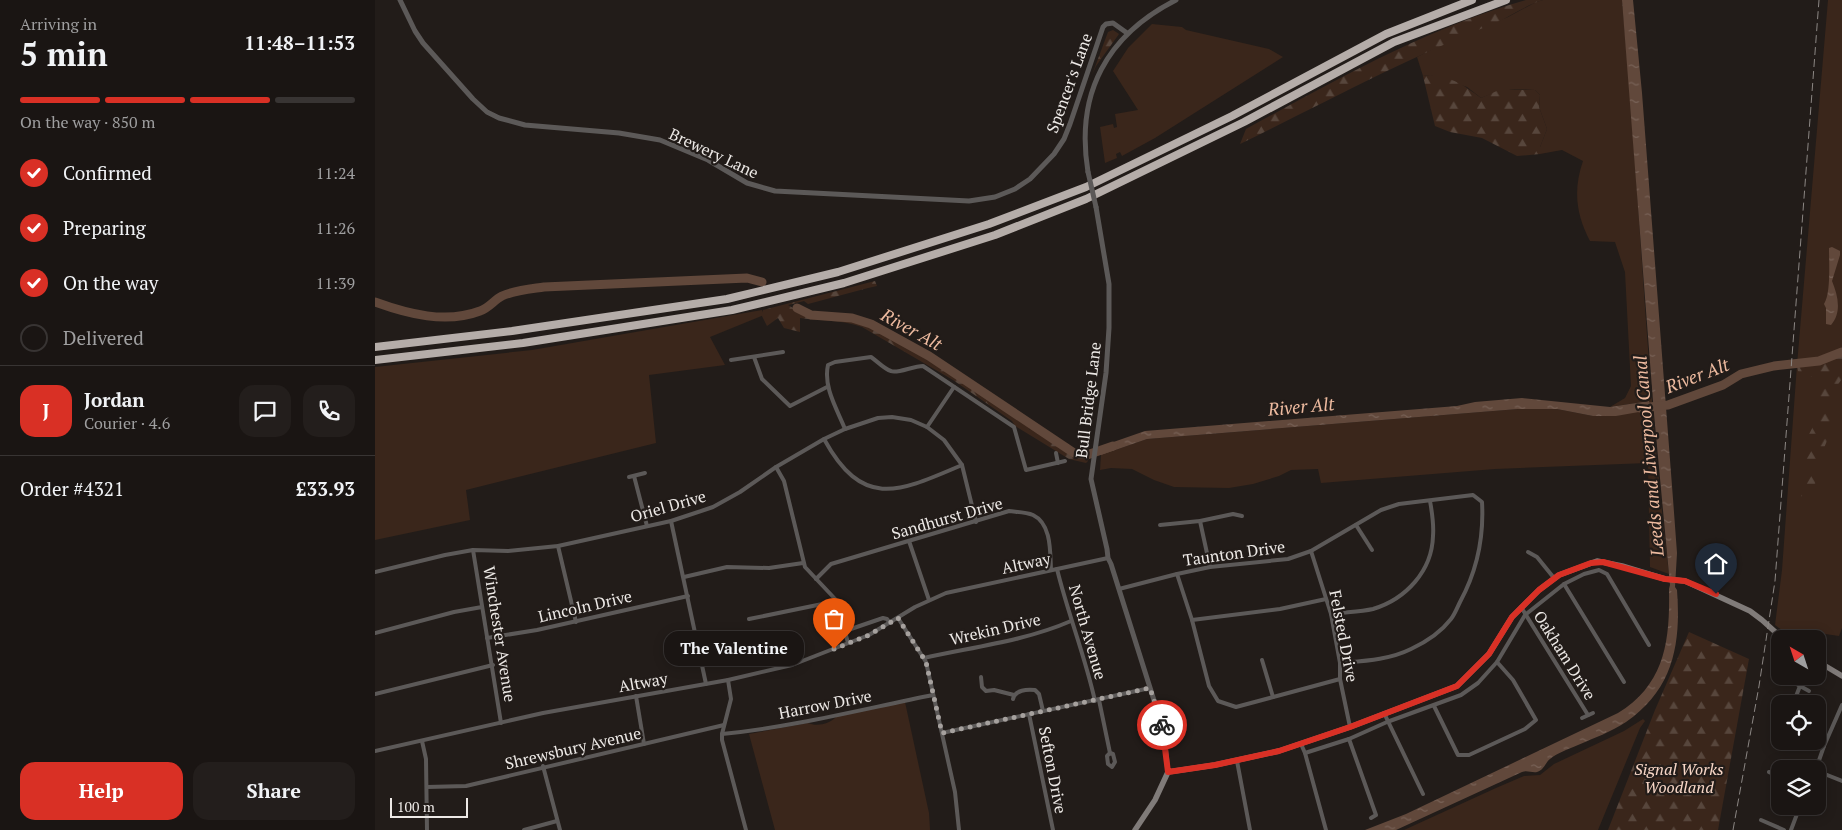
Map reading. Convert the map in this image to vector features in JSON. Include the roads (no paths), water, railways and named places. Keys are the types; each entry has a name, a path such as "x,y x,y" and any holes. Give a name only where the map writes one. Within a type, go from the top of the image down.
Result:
{"highway":[{"path":"375,347 512,331 727,299 838,272 876,260 989,224 1086,187 1232,116 1386,34 1472,0"},
{"path":"375,360 523,343 732,310 844,283 995,235 1086,199 1244,122 1394,42 1506,0"}],"main road":[{"path":"1135,830 1155,800 1168,772 1279,751 1350,727 1457,686 1489,654 1512,617 1539,590 1559,575 1597,561 1667,579 1680,580 1716,594 1750,611 1773,630"},
{"path":"1826,666 1842,676"}],"street":[{"name":"Brewery Lane","path":"400,0 423,43 473,99 487,112 511,122 525,126 619,132 661,140 708,160 754,186 775,192 969,201 995,197 1015,189"},
{"path":"1127,33 1150,15 1177,0"},
{"name":"Spencer's Lane","path":"1015,189 1043,167 1064,139 1103,27 1113,22 1127,33"},
{"name":"Bull Bridge Lane","path":"1127,33 1104,64 1091,93 1085,130 1085,156 1097,207 1109,284 1106,373 1093,459 1092,486 1108,558 1163,733 1168,772"},
{"path":"731,360 783,352"},
{"path":"754,356 762,379 790,406 827,387"},
{"path":"845,429 827,387 826,375 828,365 835,362 871,358 890,371 899,372 912,366 923,366 1014,427 1026,470 1065,461"},
{"path":"927,427 954,387"},
{"name":"Oriel Drive","path":"375,572 473,550 508,551 558,546 671,521 713,507 824,439 845,429 878,418 892,417 911,420 927,427 944,440 962,465 976,522"},
{"path":"824,439 843,468 859,482 875,489 892,490 910,486 962,465"},
{"path":"1056,454 1058,463"},
{"path":"776,467 784,481 803,563 837,601 848,643"},
{"path":"629,477 645,473"},
{"path":"634,476 647,526"},
{"name":"Taunton Drive","path":"1119,589 1210,567 1288,559 1311,551 1381,510 1399,504 1473,495 1482,502 1483,519 1473,573 1452,618 1436,634 1410,650 1387,658 1340,663"},
{"path":"1331,614 1372,609 1396,600 1413,586 1424,569 1431,552 1433,536 1430,501"},
{"name":"Sandhurst Drive","path":"816,579 831,564 1009,511 1034,515 1042,524 1048,536 1051,570"},
{"path":"1160,525 1200,521 1233,514 1242,516"},
{"path":"671,521 706,684"},
{"path":"1200,521 1210,567"},
{"path":"1356,526 1372,550"},
{"path":"909,541 929,600"},
{"path":"558,546 576,622"},
{"name":"Winchester Avenue","path":"473,550 501,722"},
{"name":"Felsted Drive","path":"1311,551 1331,614 1340,663 1340,679 1350,727"},
{"path":"1528,552 1537,556 1554,578"},
{"name":"Altway","path":"375,751 501,722 728,680 792,665 869,635 929,600 949,592 1108,558"},
{"path":"684,577 727,567 769,568 803,563"},
{"name":"North Avenue","path":"1057,569 1071,621 1097,701 1110,753"},
{"path":"1305,753 1349,739 1387,722 1461,695 1478,683 1497,662 1525,615 1564,584 1584,574 1599,570 1607,574 1649,645"},
{"path":"1177,574 1192,620 1209,686 1218,701 1237,706 1340,679"},
{"path":"1564,584 1624,682"},
{"name":"Lincoln Drive","path":"487,638 576,622 688,596"},
{"path":"1192,620 1280,609 1326,599"},
{"path":"749,619 837,601"},
{"path":"375,633 454,612 482,607"},
{"name":"Oakham Drive","path":"1521,608 1591,714 1582,718"},
{"path":"845,631 883,618 887,619 890,623"},
{"path":"898,618 924,658 955,792 959,830"},
{"name":"Wrekin Drive","path":"924,658 1027,636 1071,621"},
{"path":"1262,660 1273,697"},
{"path":"1434,706 1458,755 1469,755 1525,729 1536,720 1513,680 1497,662"},
{"path":"375,694 493,665"},
{"path":"981,677 982,687 986,691 994,690 1013,697 1018,692 1035,690 1039,694 1043,711"},
{"path":"728,680 731,699 722,734 746,830"},
{"path":"1796,695 1800,686 1809,691"},
{"path":"942,733 1150,688"},
{"name":"Harrow Drive","path":"722,734 753,731 828,717 933,694"},
{"path":"636,696 644,744"},
{"path":"1826,741 1842,705"},
{"name":"Sefton Drive","path":"1029,714 1053,830"},
{"path":"1385,714 1387,722 1423,794"},
{"name":"Shrewsbury Avenue","path":"427,788 466,786 543,766 724,725"},
{"path":"1349,739 1376,815 1371,818"},
{"path":"422,741 426,759 427,830"},
{"path":"1301,744 1326,830"},
{"path":"1237,760 1250,830"},
{"path":"543,766 560,830"},
{"path":"1826,774 1842,781"},
{"path":"1791,830 1797,815"},
{"path":"1761,820 1784,830"},
{"path":"525,830 557,821"}],"water":[{"path":"1622,0 1633,0 1642,93 1677,553 1675,587 1677,590 1678,610 1675,646 1671,664 1655,695 1626,722 1602,735 1563,751 1548,761 1539,771 1522,772 1396,830 1365,830 1406,814 1618,713 1646,689 1655,675 1661,660 1666,643 1670,585 1654,414"},
{"path":"1832,247 1840,251 1840,255 1832,281 1836,292 1838,309 1831,325 1826,324 1826,308 1824,304 1829,285 1829,248"},
{"path":"1522,398 1610,407 1649,401 1650,410 1616,416 1593,416 1557,409 1518,409 1147,439 1101,455 1102,446 1145,431 1457,406 1475,402"}],"waterway":[{"name":"River Alt","path":"375,302 414,314 454,317 483,310 507,294 544,287 747,278 762,282"},
{"name":"River Alt","path":"797,308 811,315 852,318 871,324 929,356 1074,453 1087,455 1113,446"},
{"name":"River Alt","path":"1640,408 1668,405 1723,385 1741,374 1774,366 1819,361 1842,352"}],"railway":[{"path":"1733,830 1759,686 1775,581 1819,0"}],"place":[{"name":"The Valentine","path":"834,649"}],"water label":[{"name":"Leeds and Liverpool Canal","path":"1648,456"}],"park label":[{"name":"Signal Works Woodland","path":"1679,778"}]}
